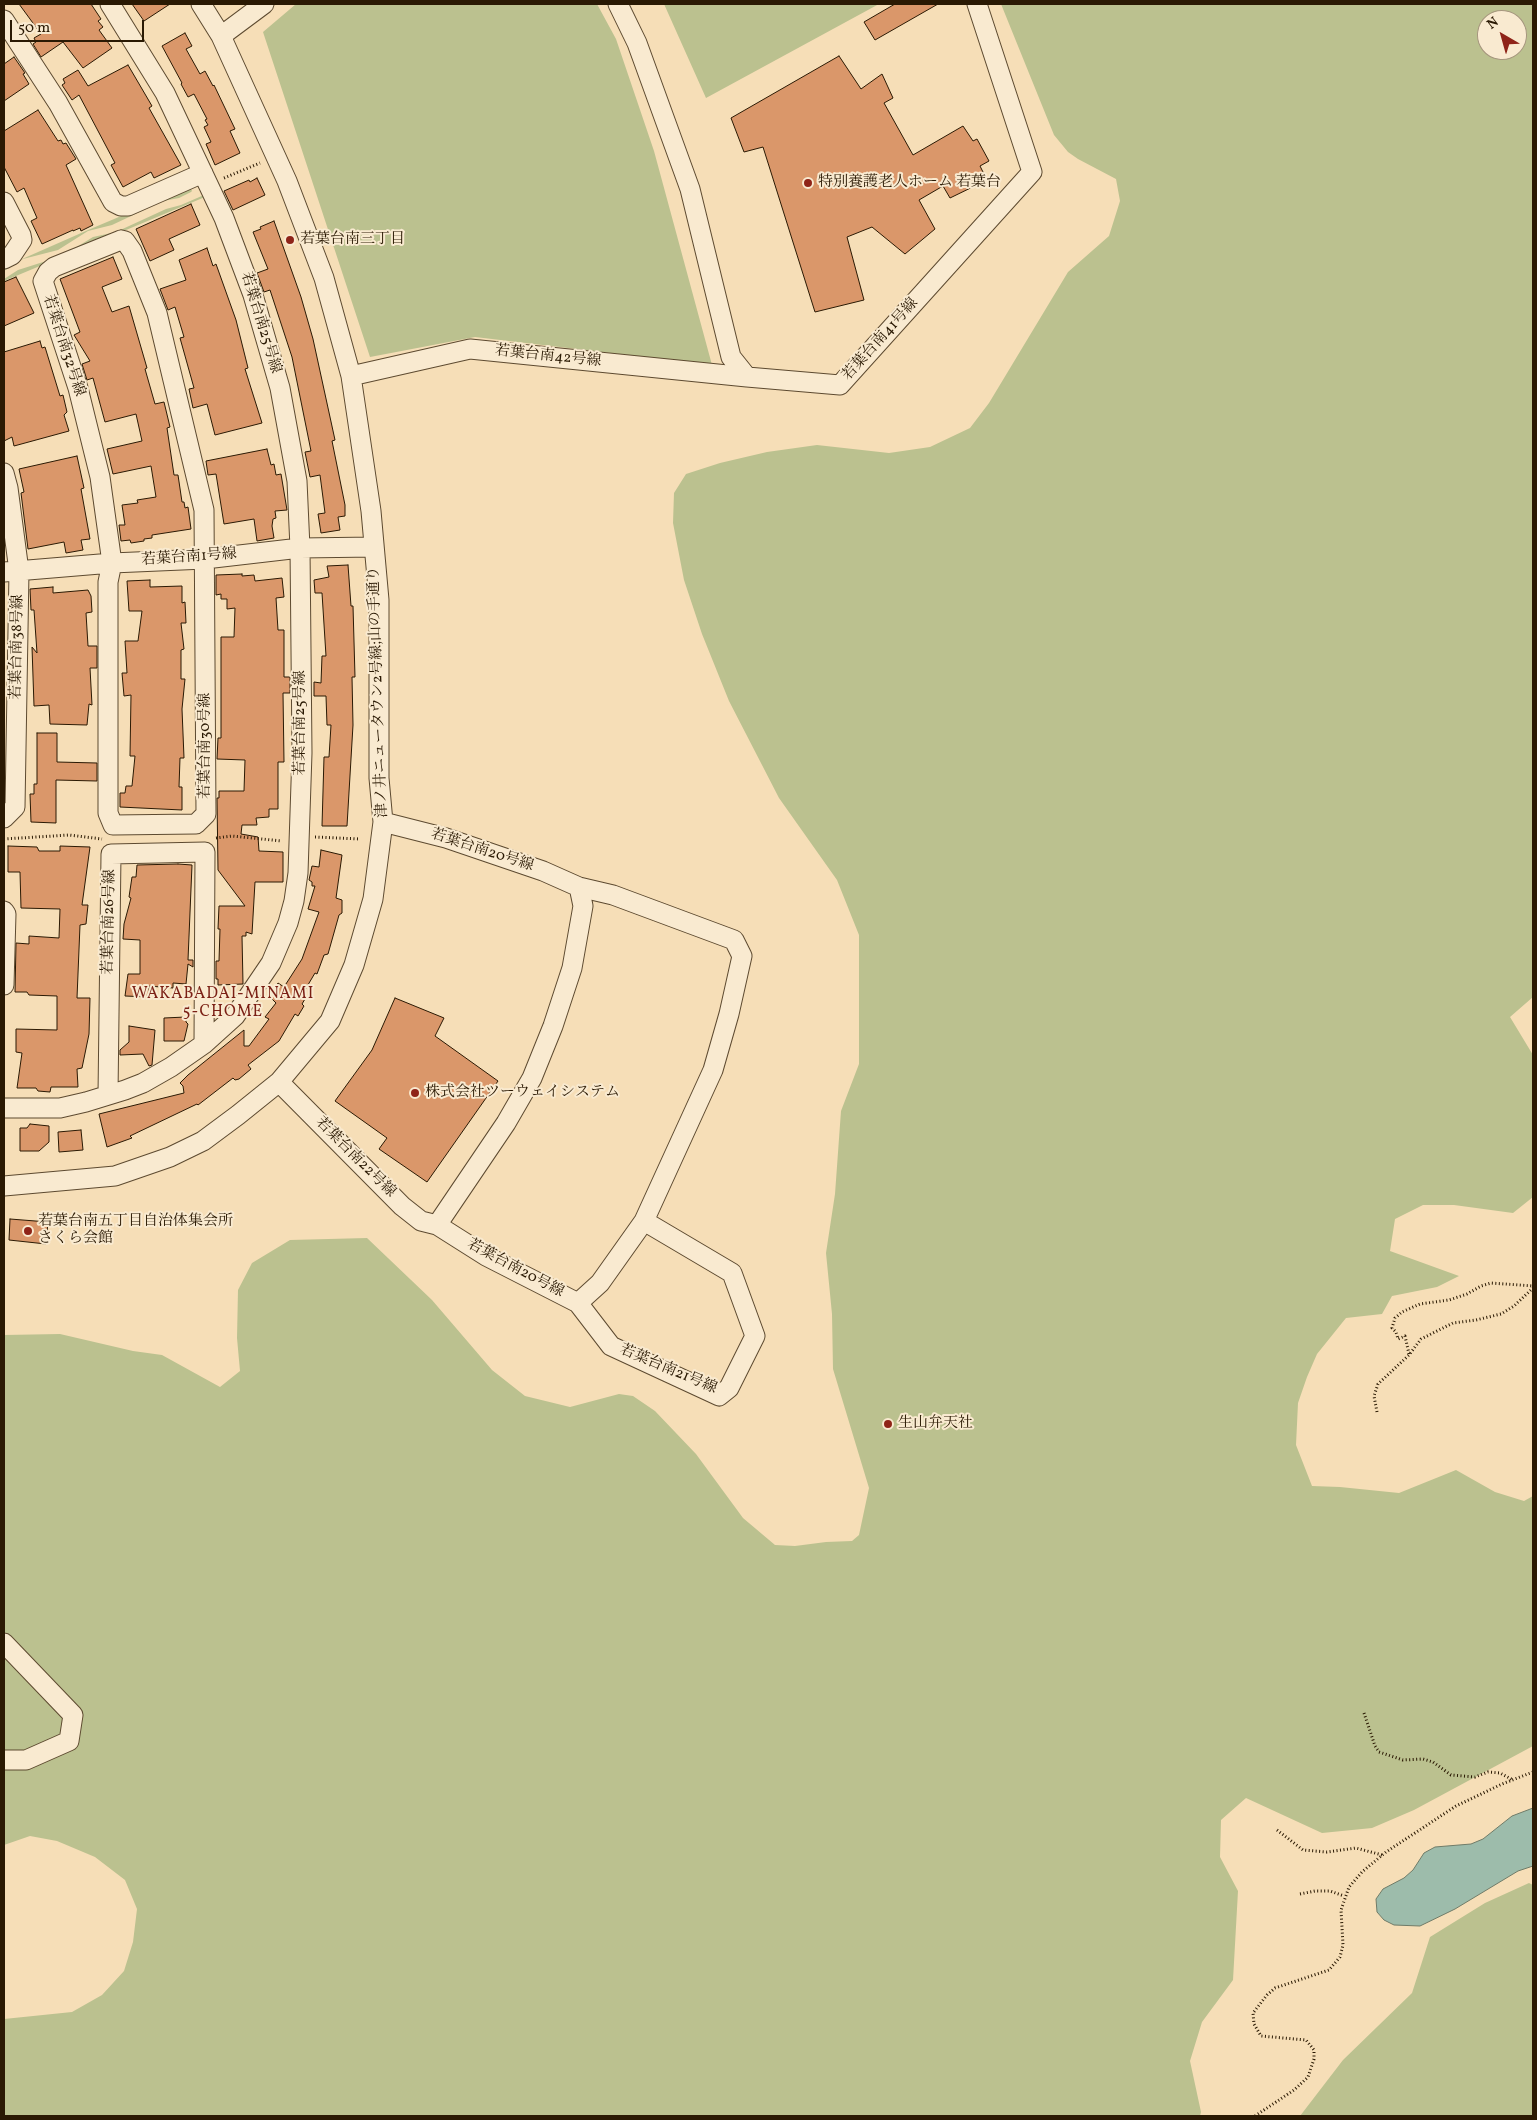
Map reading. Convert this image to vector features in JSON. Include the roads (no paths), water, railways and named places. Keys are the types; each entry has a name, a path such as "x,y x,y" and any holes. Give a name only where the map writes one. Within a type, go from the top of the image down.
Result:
{"street":[{"name":"若葉台南25号線","path":"4,1108 60,1108 142,1084 204,1044 235,1016 270,963 282,939 294,901 301,838 300,548 297,481 280,388 253,296 210,177 165,93 110,4"},
{"name":"津ノ井ニュータウン2号線;山の手通り","path":"4,1186 116,1176 170,1158 203,1141 279,1082 330,1020 354,965 373,899 383,822 379,778 379,600 374,547 351,376 324,278 287,180 221,36 201,4"},
{"path":"221,36 264,4"},
{"path":"618,4 637,43 690,189 731,357 747,377"},
{"name":"若葉台南41号線","path":"747,377 840,385 1032,172 977,4"},
{"path":"4,20 58,103 113,202 121,206 128,206 210,177"},
{"path":"4,202 22,240 12,255 4,259"},
{"name":"若葉台南32号線","path":"112,563 98,468 78,388 43,281 48,272 54,267 121,240 125,241 132,251 157,313 204,510 204,559"},
{"name":"若葉台南42号線","path":"351,376 470,349 747,377"},
{"name":"若葉台南38号線","path":"4,473 8,488 16,807 4,818"},
{"name":"若葉台南1号線","path":"11,572 112,563 204,559 300,548 374,547"},
{"name":"若葉台南30号線","path":"112,563 108,582 108,813 113,825 196,824 206,814 204,559"},
{"name":"若葉台南20号線","path":"383,822 446,838 543,871 579,888 613,895 734,940 742,956 729,1014 713,1070 644,1221 600,1283 578,1304 486,1256 437,1225"},
{"name":"若葉台南26号線","path":"108,1095 110,854 205,852 204,1044"},
{"path":"437,1225 506,1123 532,1078 553,1026 572,968 583,906 579,888"},
{"path":"4,912 6,914 4,986"},
{"name":"若葉台南22号線","path":"279,1082 402,1206 421,1221 437,1225"},
{"name":"若葉台南21号線","path":"578,1304 611,1346 719,1396 729,1388 755,1336 732,1273 644,1221"},
{"path":"4,1643 73,1715 69,1741 26,1760 4,1760"}],"place":[{"name":"特別養護老人ホーム 若葉台","path":"808,183"},
{"name":"若葉台南三丁目","path":"290,240"},
{"name":"株式会社ツーウェイシステム","path":"415,1093"},
{"name":"若葉台南五丁目自治体集会所 さくら会館","path":"28,1231"},
{"name":"生山弁天社","path":"888,1424"}],"district":[{"name":"WAKABADAI-MINAMI 5-CHOME","path":"223,1004"}]}
